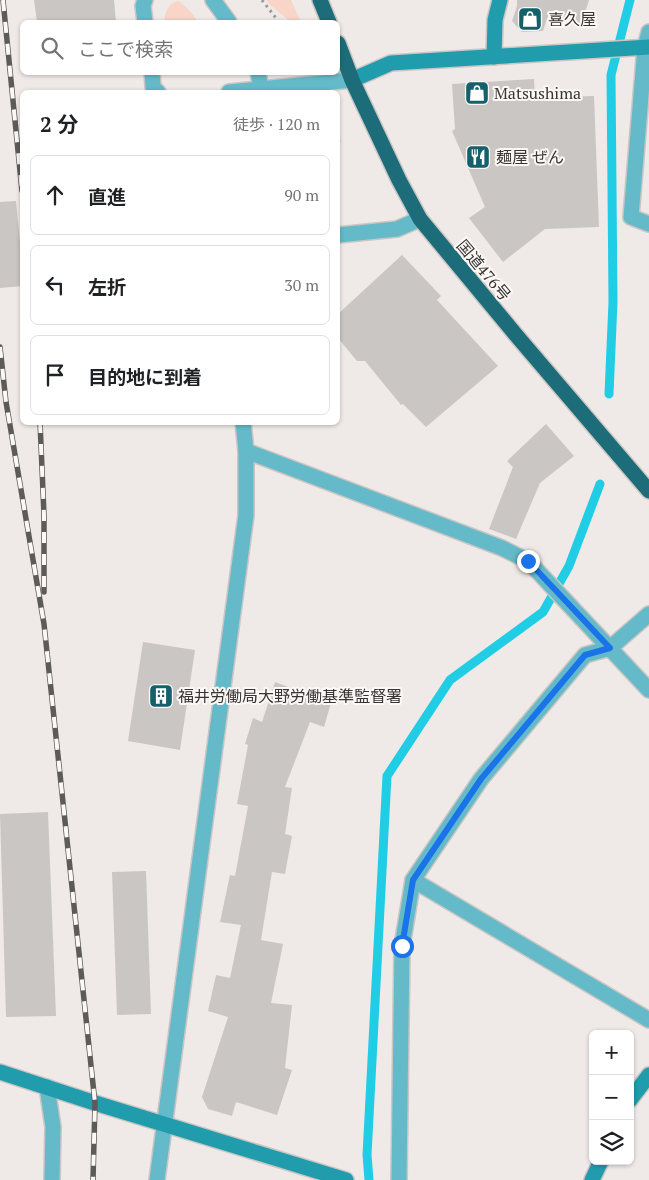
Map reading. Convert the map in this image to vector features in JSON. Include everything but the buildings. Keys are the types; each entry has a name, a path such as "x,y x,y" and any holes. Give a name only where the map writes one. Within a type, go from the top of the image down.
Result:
{"highway":[{"path":"320,0 329,20"},
{"name":"国道476号","path":"340,48 352,80 399,180 420,219 649,491"}],"street":[{"path":"145,0 143,6 145,20"},
{"path":"213,0 228,20"},
{"path":"494,57 495,20 500,0"},
{"path":"649,32 642,48 631,217 649,224"},
{"path":"250,90 352,80 391,63 642,48"},
{"path":"152,75 154,87 156,90"},
{"path":"259,75 261,89"},
{"path":"340,235 397,229 420,219"},
{"path":"157,1180 246,515 246,451 243,425"},
{"path":"246,451 502,548 528,561 649,690"},
{"path":"399,1180 402,946 413,880 481,779 585,655 610,648 649,614"},
{"path":"413,880 649,1020"},
{"path":"0,1072 346,1180"},
{"path":"634,1095 649,1075"},
{"path":"47,1087 53,1127 52,1180"},
{"path":"592,1180 599,1165"}],"path":[{"path":"262,0 277,20"}],"shaded area":[{"path":"267,0 291,0 300,20 288,20"},
{"path":"179,1 197,20 164,20 166,12 172,3"}],"waterway":[{"path":"609,394 613,302 611,75 630,0"},
{"path":"369,1180 367,1155 387,776 450,680 543,612 569,566 600,484"}],"railway":[{"path":"3,0 20,171"},
{"path":"0,347 6,402 44,624 95,1103 93,1180"},
{"path":"40,425 44,515 44,592"}],"place":[{"name":"喜久屋","path":"530,19"},
{"name":"Matsushima","path":"477,93"},
{"name":"麺屋 ぜん","path":"478,157"},
{"name":"福井労働局大野労働基準監督署","path":"161,696"}],"route":[{"path":"402,946 413,880 481,779 585,655 610,648 528,561"}]}
